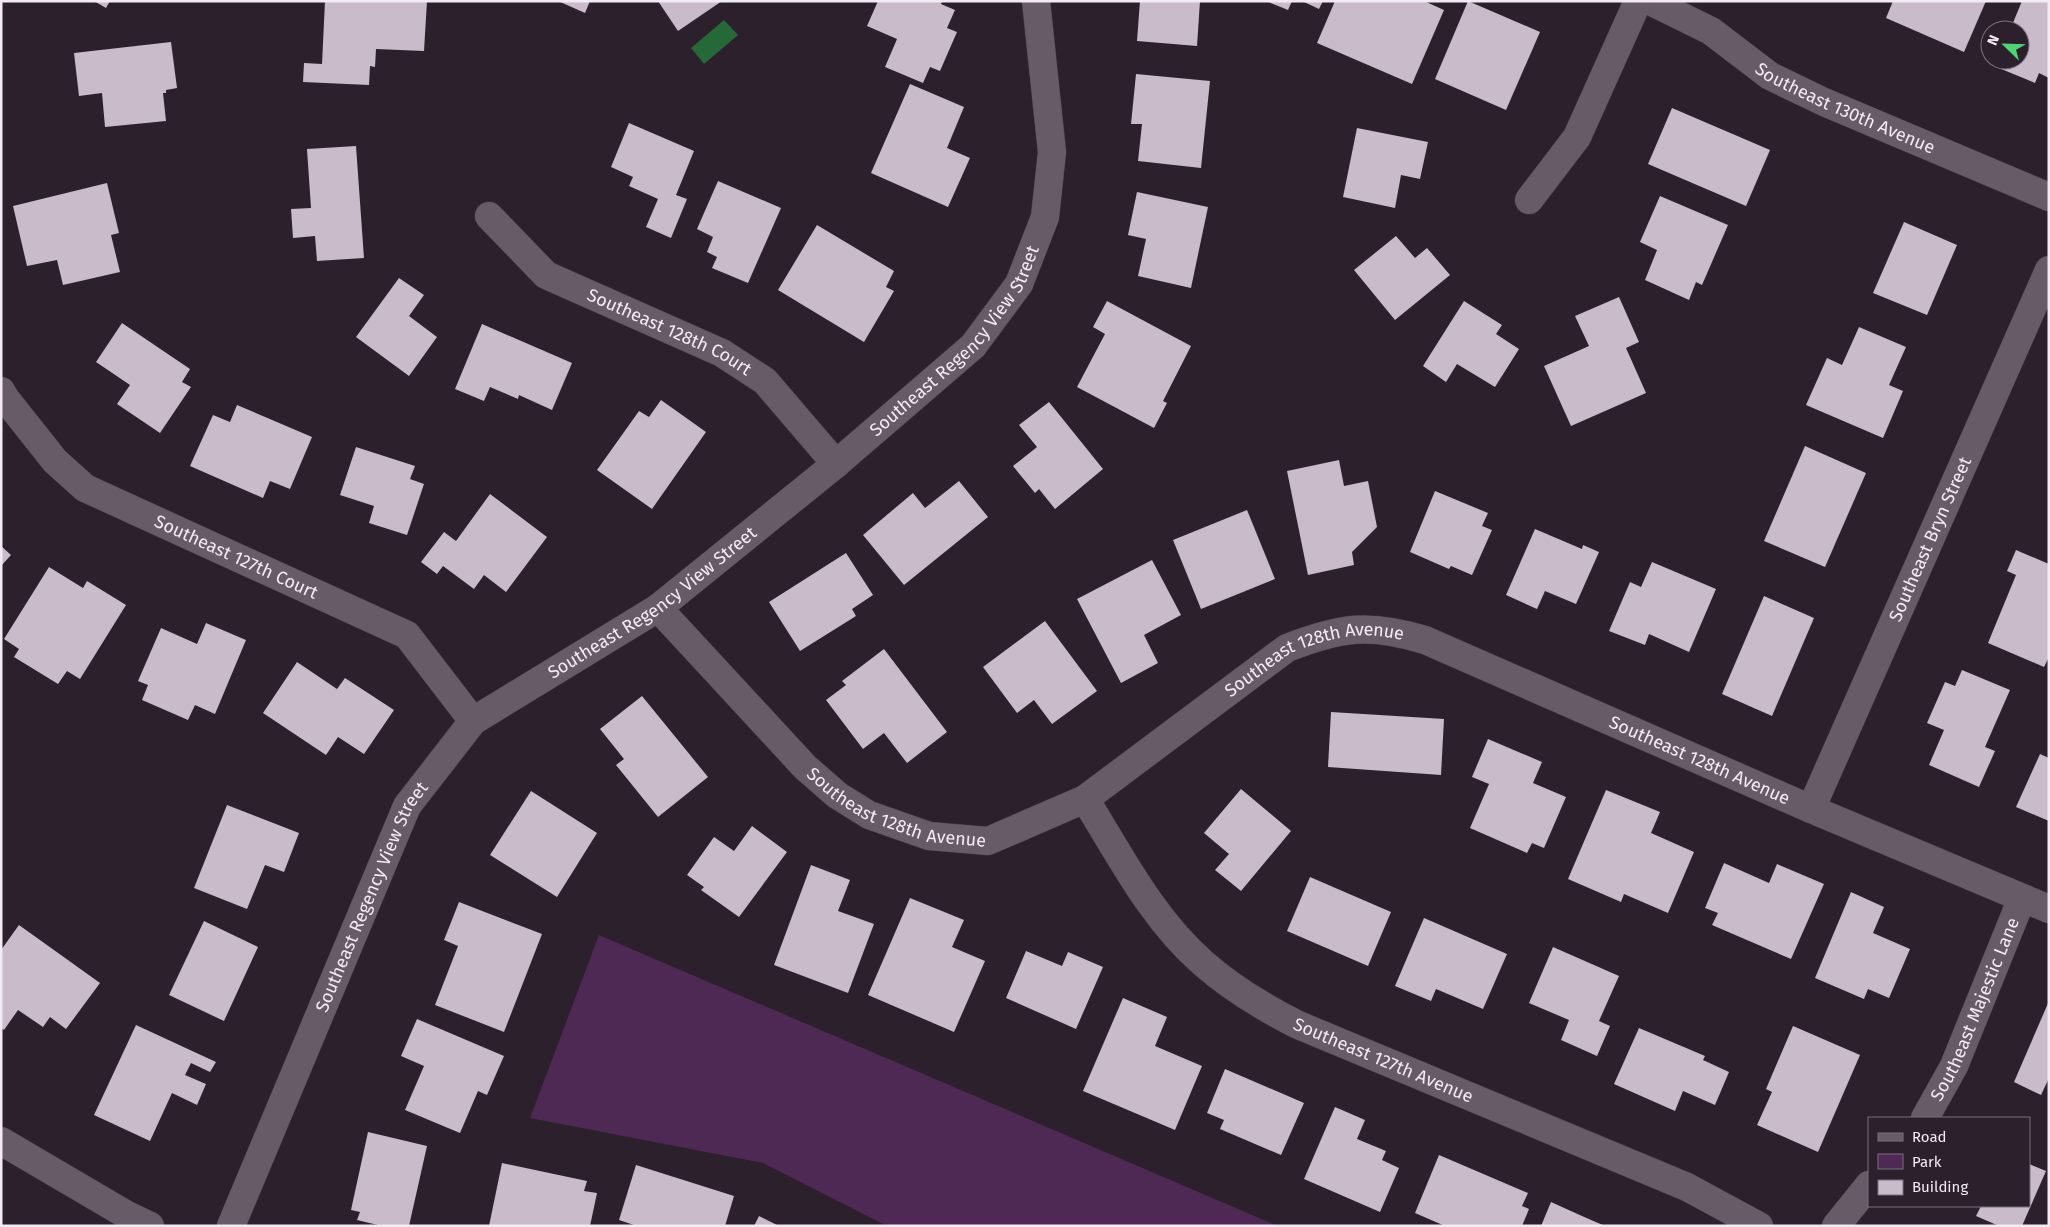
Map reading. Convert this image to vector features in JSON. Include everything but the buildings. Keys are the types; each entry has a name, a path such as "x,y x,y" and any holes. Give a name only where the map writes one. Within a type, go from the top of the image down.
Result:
{"street":[{"name":"Southeast Regency View Street","path":"231,1226 407,806 473,721 658,608 836,464 973,346 1019,284 1045,217 1052,152 1036,1"},
{"path":"1529,200 1577,137 1638,1"},
{"name":"Southeast 130th Avenue","path":"1650,1 1711,31 1770,76 1824,102 2049,198"},
{"name":"Southeast 128th Court","path":"489,216 546,275 722,353 765,381 836,464"},
{"name":"Southeast Bryn Street","path":"1811,809 2049,270"},
{"name":"Southeast 127th Court","path":"1,390 4,398 55,461 85,488 407,635 473,721"},
{"name":"Southeast 128th Avenue","path":"658,608 805,767 837,795 870,815 929,836 988,840 1085,799 1287,648 1324,634 1365,628 1396,631 1425,640 1811,809 2049,909"},
{"name":"Southeast 127th Avenue","path":"1085,799 1159,917 1201,962 1252,1001 1296,1024 1687,1187 1758,1226"},
{"name":"Southeast Majestic Lane","path":"1926,1117 1954,1066 2022,898"},
{"path":"1,1141 127,1215 150,1226"},
{"path":"1836,1226 1868,1186"}],"green space":[{"path":"599,935 1278,1226 887,1226 763,1163 530,1118"}],"shaded area":[{"path":"724,20 738,35 704,64 691,48"}]}
